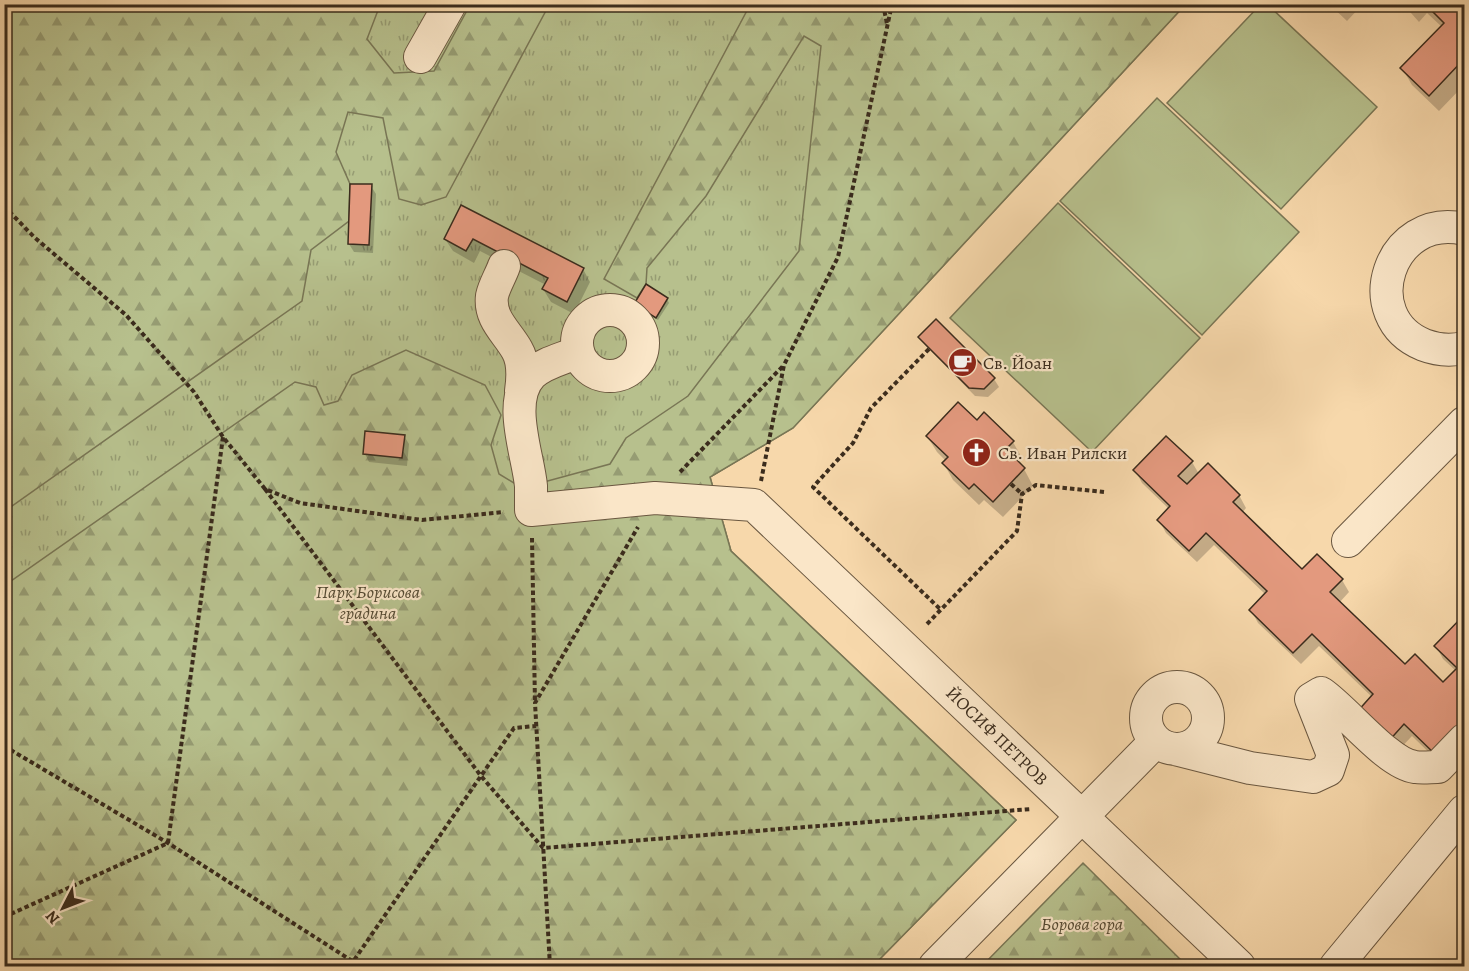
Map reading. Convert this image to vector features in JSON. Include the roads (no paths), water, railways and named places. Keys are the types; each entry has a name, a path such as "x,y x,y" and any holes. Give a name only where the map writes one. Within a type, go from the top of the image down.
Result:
{"street":[{"path":"420,57 450,4"},
{"path":"1464,229 1452,226 1431,228 1413,237 1398,251 1389,270 1386,290 1390,310 1400,328 1415,341 1434,349 1464,348"},
{"path":"504,266 492,294 492,308 498,324 518,351 523,371 521,391"},
{"path":"521,391 532,375 547,364 578,352"},
{"name":"ЙОСИФ ПЕТРОВ","path":"521,391 519,410 531,486 531,510 655,498 754,505 1239,966"},
{"path":"1348,541 1464,423"},
{"path":"935,966 1081,815 1165,745 1250,768 1313,777 1328,770 1333,755 1311,699 1321,693 1335,702 1395,760 1414,768 1438,767 1464,740"},
{"path":"1336,966 1464,811"}],"place":[{"name":"Св. Йоан","path":"962,363"},
{"name":"Св. Иван Рилски","path":"977,453"}],"park label":[{"name":"Парк Борисова градина","path":"368,602"},
{"name":"Борова гора","path":"1082,924"}]}
